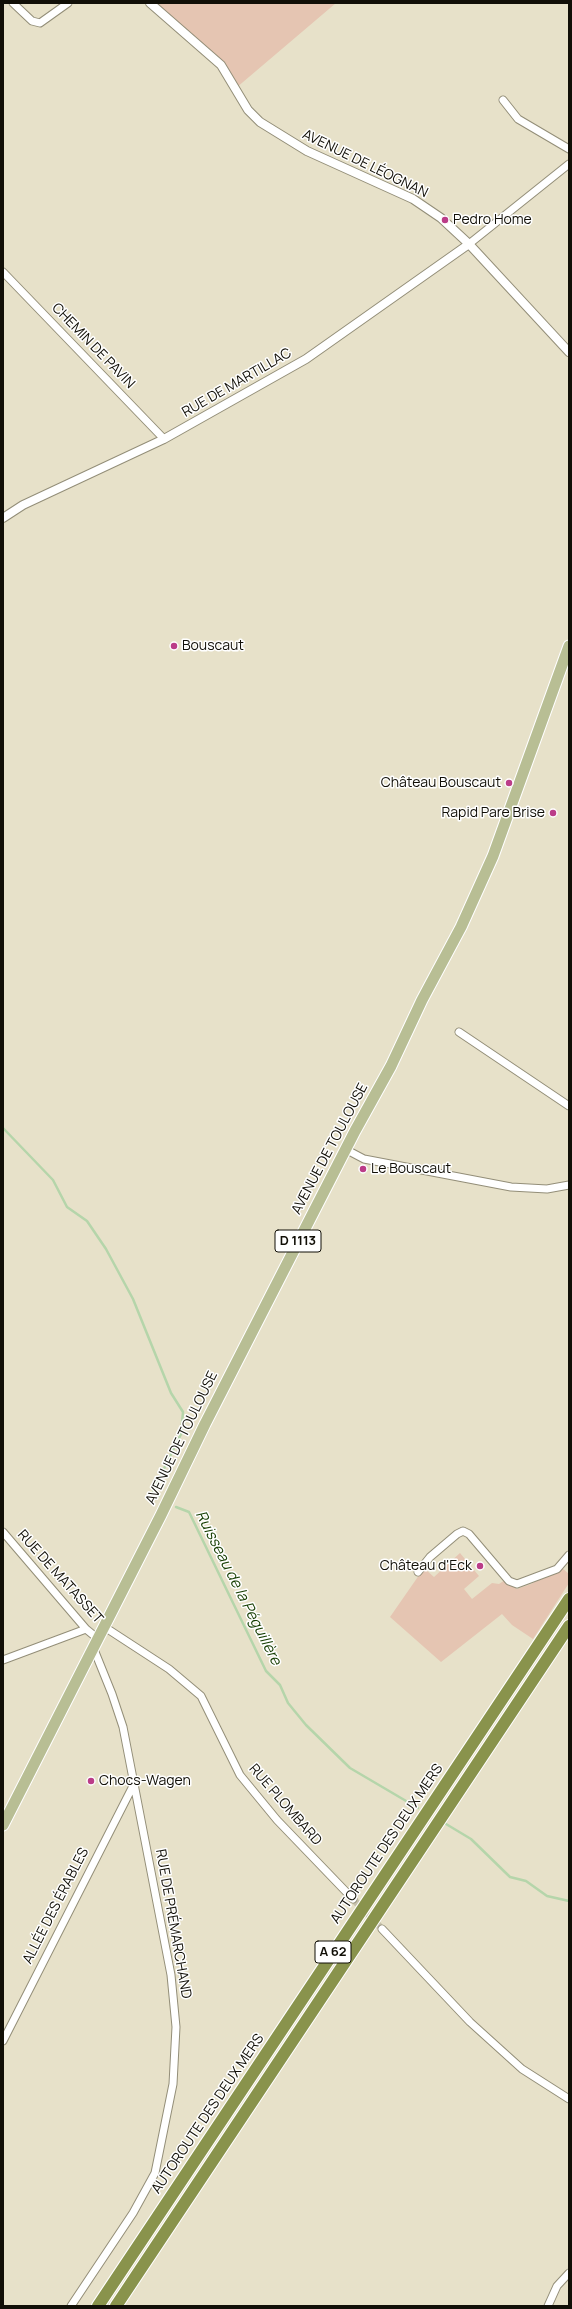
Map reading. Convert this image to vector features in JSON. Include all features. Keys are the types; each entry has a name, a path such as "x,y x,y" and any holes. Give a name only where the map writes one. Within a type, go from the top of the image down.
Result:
{"highway":[{"name":"AUTOROUTE DES DEUX MERS","path":"98,2306 569,1599"},
{"name":"A 62","path":"116,2306 569,1626"}],"main road":[{"name":"AVENUE DE TOULOUSE","path":"3,1825 345,1149 391,1066 422,1000 461,927 493,856 566,663 569,646"}],"street":[{"path":"13,3 32,22 40,23 68,3"},
{"name":"AVENUE DE LÉOGNAN","path":"150,3 221,65 248,110 260,122 307,151 414,199 441,218 469,244 569,352"},
{"path":"503,100 518,119 569,149"},
{"path":"469,244 569,164"},
{"name":"RUE DE MARTILLAC","path":"3,518 23,505 164,440 306,359 469,244"},
{"name":"CHEMIN DE PAVIN","path":"3,272 164,440"},
{"path":"459,1032 569,1106"},
{"path":"345,1149 364,1159 510,1188 547,1189 569,1185"},
{"path":"418,1572 430,1557 457,1534 463,1531 469,1534 509,1581 517,1584 557,1568 569,1555"},
{"name":"RUE DE MATASSET","path":"3,1532 86,1629 95,1642"},
{"name":"RUE PLOMBARD","path":"103,1626 169,1669 201,1696 240,1775 277,1820 353,1899"},
{"path":"3,1660 86,1629"},
{"name":"RUE DE PRÉMARCHAND","path":"71,2306 133,2213 155,2173 173,2084 176,2027 171,1975 123,1727 95,1642"},
{"name":"ALLÉE DES ÉRABLES","path":"3,2041 134,1784"},
{"path":"382,1930 470,2022 522,2069 569,2099"},
{"path":"548,2306 558,2286 569,2272"}],"shaded area":[{"path":"150,3 336,3 236,88 221,65"},
{"path":"460,1553 479,1576 464,1589 472,1599 492,1583 499,1584 505,1580 517,1589 531,1584 562,1568 569,1574 569,1583 533,1639 512,1625 502,1614 441,1662 390,1617 424,1568 434,1577"}],"waterway":[{"name":"Ruisseau de la Péguillère","path":"3,1128 53,1180 67,1207 87,1221 106,1249 133,1299 171,1393 183,1412 181,1434 153,1491 159,1496"},
{"name":"Ruisseau de la Péguillère","path":"176,1507 189,1512 266,1671 280,1685 288,1703 306,1725 350,1768 418,1808"},
{"name":"Ruisseau de la Péguillère","path":"446,1824 471,1839 510,1877 526,1881 547,1896 569,1901"}],"tunnel":[{"path":"353,1899 382,1929"}],"place":[{"name":"Pedro Home","path":"445,220"},
{"name":"Bouscaut","path":"174,646"},
{"name":"Château Bouscaut","path":"509,783"},
{"name":"Rapid Pare Brise","path":"553,813"},
{"name":"Le Bouscaut","path":"363,1169"},
{"name":"Château d'Eck","path":"480,1566"},
{"name":"Chocs-Wagen","path":"91,1781"}]}
